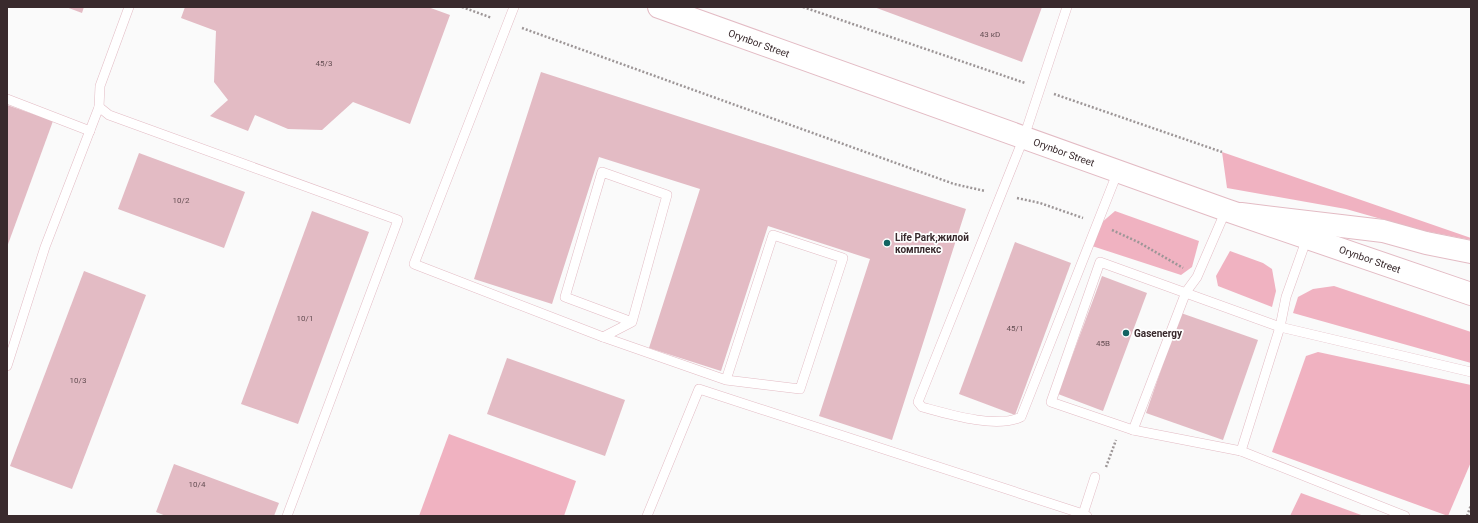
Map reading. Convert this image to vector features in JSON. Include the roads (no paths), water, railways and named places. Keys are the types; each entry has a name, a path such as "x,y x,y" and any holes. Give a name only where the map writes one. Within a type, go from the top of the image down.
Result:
{"street":[{"name":"Orynbor Street","path":"659,7 1233,212 1471,294"},
{"path":"1233,212 1383,231 1426,243 1471,252"}],"lane":[{"path":"7,366 45,246 99,107 100,86 129,7"},
{"path":"514,7 414,264 602,337 726,380 800,389 843,258 773,235 726,380"},
{"path":"1066,7 1024,137 918,402 922,407 982,420 1013,421 1021,417 1118,171"},
{"path":"7,99 90,131"},
{"path":"99,107 109,115 398,220 287,516"},
{"path":"602,337 632,322 667,195 602,172 565,297 632,322"},
{"path":"1133,430 1186,292 1233,212"},
{"path":"1241,451 1280,327 1286,298 1307,238"},
{"path":"1405,516 1241,451 1133,430 1051,402 1100,262 1280,327 1471,372"},
{"path":"648,516 699,389 1084,516 1095,476"}],"place":[{"name":"Life Park,жилой комплекс","path":"887,243"},
{"name":"Gasenergy","path":"1126,333"}]}
